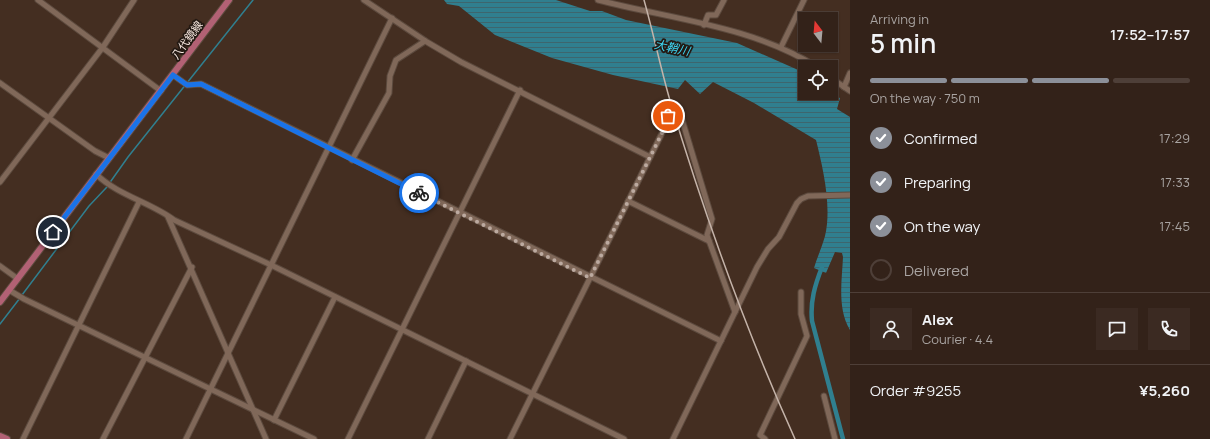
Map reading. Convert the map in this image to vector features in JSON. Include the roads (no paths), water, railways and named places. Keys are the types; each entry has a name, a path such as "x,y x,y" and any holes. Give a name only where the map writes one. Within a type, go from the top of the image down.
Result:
{"main road":[{"name":"八代鏡線","path":"0,302 229,0"},
{"path":"0,436 7,439"}],"street":[{"path":"38,0 161,91"},
{"path":"0,182 48,117 103,47 134,0"},
{"path":"364,0 425,41 461,62 520,90 650,157"},
{"path":"598,0 747,35 781,47 804,60"},
{"path":"704,25 708,15 716,15 724,0"},
{"path":"781,47 804,0"},
{"path":"186,439 392,18"},
{"path":"352,160 389,93 390,76 396,60 425,41"},
{"path":"844,87 850,74"},
{"path":"173,75 186,84 201,84 590,278 721,341"},
{"path":"0,83 95,151 109,158"},
{"path":"838,83 850,91"},
{"path":"348,439 520,90"},
{"path":"510,439 669,119 668,116 680,113 712,219 707,235 735,312"},
{"path":"96,174 139,202 167,215 174,220 272,265 624,439"},
{"path":"673,439 735,312 768,249 780,237 797,203 808,196 850,195"},
{"path":"628,201 709,241"},
{"path":"23,439 139,202"},
{"path":"167,215 192,267 266,439"},
{"path":"0,266 18,279"},
{"path":"103,439 192,267"},
{"path":"9,290 24,299 145,356 314,439"},
{"path":"765,439 760,435 807,336 801,314 801,292"},
{"path":"274,420 335,297"},
{"path":"428,439 466,362"},
{"path":"824,396 835,439"}],"water":[{"name":"大鞘川","path":"444,0 556,0 590,11 602,11 626,20 737,43 798,70 798,100 838,100 838,97 840,98 837,109 850,117 850,330 843,313 842,304 842,253 835,252 826,273 814,268 825,236 828,213 824,175 816,140 754,103 713,82 700,94 685,80 678,89 613,75 552,58 495,35 459,6 447,4"}],"waterway":[{"path":"22,295 89,206 106,188 128,157 253,0"},
{"path":"822,267 814,293 812,321 843,439"},
{"path":"0,324 20,298"}],"railway":[{"path":"644,0 669,97 696,184 742,313 795,439"}]}
